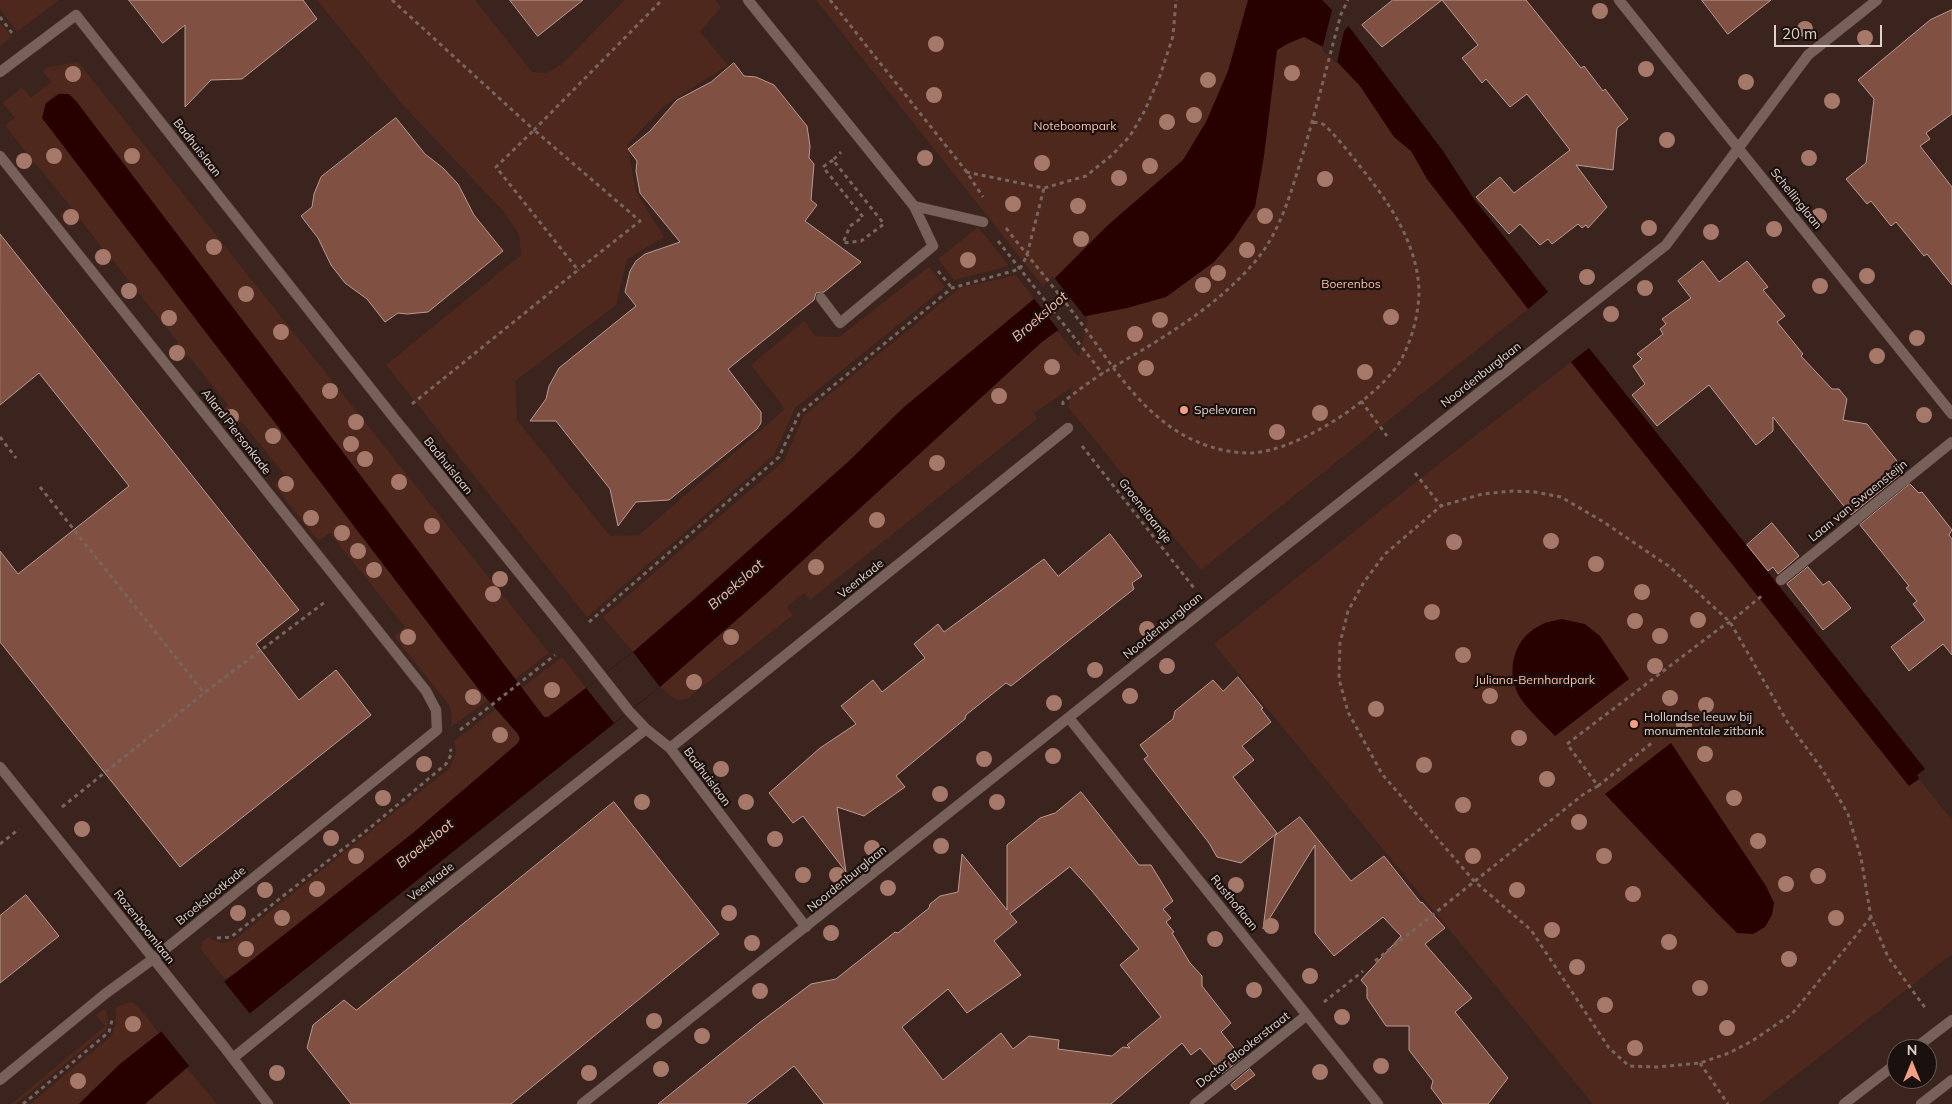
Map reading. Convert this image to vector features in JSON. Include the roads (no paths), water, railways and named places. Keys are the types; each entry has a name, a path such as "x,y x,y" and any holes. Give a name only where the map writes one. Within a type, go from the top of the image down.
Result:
{"street":[{"path":"748,0 914,206 933,246 840,323 821,298"},
{"name":"Schellinglaan","path":"1619,0 1952,414"},
{"name":"Noordenburglaan","path":"582,1104 1666,245 1808,54 1876,0"},
{"name":"Badhuislaan","path":"0,72 76,15 394,418 629,711 646,729 670,748 806,927"},
{"name":"Allard Piersonkade","path":"0,156 426,691 436,710 437,730"},
{"path":"914,206 983,222"},
{"name":"Veenkade","path":"670,748 1068,428"},
{"name":"Laan van Swaensteijn","path":"1780,580 1952,442"},
{"name":"Rusthoflaan","path":"1069,718 1378,1104"},
{"name":"Veenkade","path":"233,1058 421,906 646,729"},
{"name":"Broekslootkade","path":"0,1080 104,994 153,959 437,730"},
{"name":"Rozenboomlaan","path":"0,767 268,1104"},
{"name":"Doctor Blookerstraat","path":"1195,1104 1307,1015"},
{"path":"1927,1039 1952,1020"},
{"path":"1844,1104 1887,1071"},
{"path":"1921,1104 1952,1080"}],"water":[{"name":"Broeksloot","path":"1248,0 1322,0 1350,28 1443,151 1474,199 1548,292 1528,309 1427,179 1411,151 1394,137 1360,86 1323,47 1304,37 1289,43 1277,50 1264,156 1255,207 1233,240 1214,262 1166,297 1127,308 1086,316 1057,331 1043,341 766,594 660,687 249,1014 145,1104 79,1104 120,1064 413,833 517,744 520,739 518,734 480,691 42,118 46,103 59,94 69,94 76,101 544,717 548,717 633,652 691,602 849,461 903,408 1034,299 1108,225 1183,160 1206,122 1228,71"},
{"path":"1589,348 1925,769 1917,775 1919,779 1909,786 1571,362"},
{"path":"1561,619 1585,624 1600,636 1629,679 1555,736 1521,699 1513,679 1513,669 1517,649 1530,632 1539,626"},
{"path":"1671,743 1766,886 1774,903 1772,915 1765,927 1753,934 1737,933 1605,794"}],"place":[{"name":"Spelevaren","path":"1184,410"},
{"name":"Hollandse leeuw bij monumentale zitbank","path":"1634,724"}],"park label":[{"name":"Noteboompark","path":"1075,126"},
{"name":"Boerenbos","path":"1351,284"},
{"name":"Juliana-Bernhardpark","path":"1535,680"}]}
